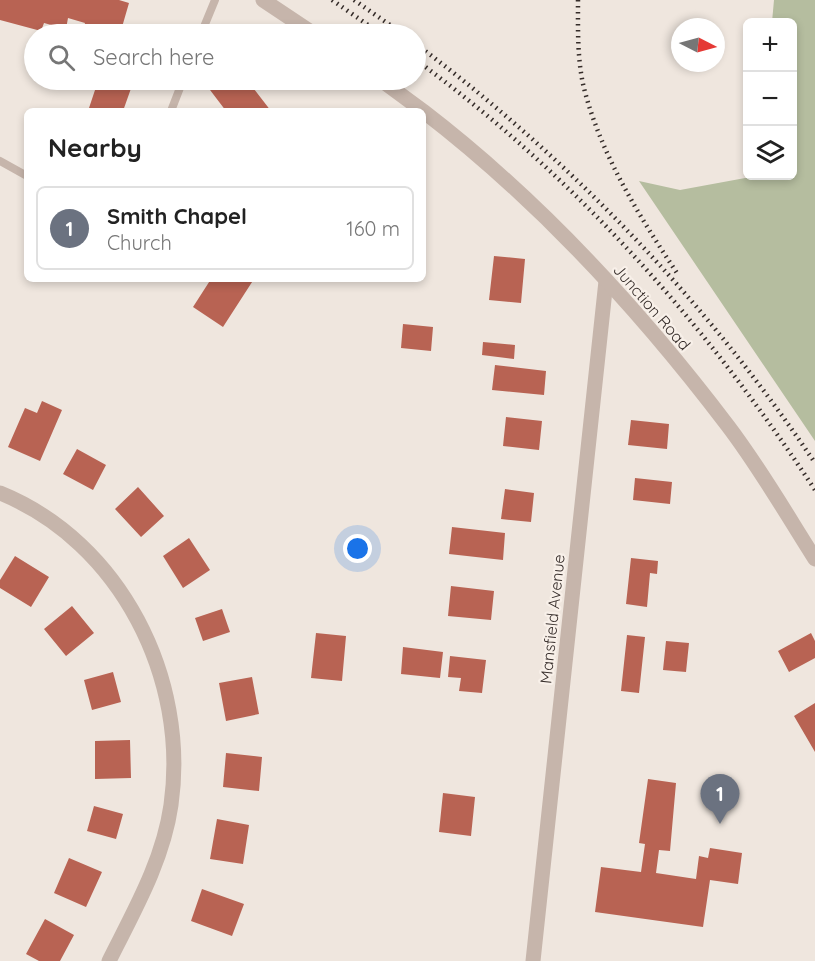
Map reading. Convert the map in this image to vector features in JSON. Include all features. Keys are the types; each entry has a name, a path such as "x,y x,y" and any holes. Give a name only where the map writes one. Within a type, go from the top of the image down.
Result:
{"street":[{"path":"273,3 301,24"},
{"name":"Junction Road","path":"395,90 419,108"},
{"name":"Junction Road","path":"426,113 515,187 648,328 729,428 815,559"},
{"name":"Mansfield Avenue","path":"533,961 606,281"},
{"path":"0,493 40,514 68,534 95,560 120,592 141,626 156,660 167,697 174,768 167,823 151,877 109,961"}],"lane":[{"path":"205,24 215,0"},
{"path":"172,108 179,90"},
{"path":"0,161 24,174"}],"green space":[{"path":"774,0 815,0 815,441 639,181 680,190 743,178 797,180 797,18 772,18"}],"building":[{"path":"0,0 119,0 129,3 123,24 85,24 68,18 67,24 24,24 24,26 0,20"},
{"path":"95,90 130,90 124,108 89,108"},
{"path":"210,90 255,90 269,108 224,108"},
{"path":"494,256 525,259 521,303 489,300"},
{"path":"209,282 252,282 223,327 193,307"},
{"path":"403,324 433,327 431,351 401,348"},
{"path":"483,342 515,345 514,359 482,355"},
{"path":"495,365 546,371 544,395 492,390"},
{"path":"42,401 62,410 40,461 8,447 25,408 37,413"},
{"path":"506,417 542,421 539,450 503,446"},
{"path":"631,420 669,424 667,449 628,445"},
{"path":"77,449 106,465 93,490 63,474"},
{"path":"635,478 672,482 670,504 633,500"},
{"path":"138,487 164,516 141,537 115,509"},
{"path":"505,489 534,493 531,522 501,519"},
{"path":"452,527 505,533 503,560 449,554"},
{"path":"189,538 210,570 183,588 163,556"},
{"path":"15,556 49,577 31,607 0,588 0,580"},
{"path":"631,558 658,561 657,574 650,573 647,607 626,604"},
{"path":"451,586 494,591 491,620 448,616"},
{"path":"72,606 94,633 66,656 44,629"},
{"path":"222,609 230,632 203,641 195,618"},
{"path":"316,633 346,636 342,681 311,678"},
{"path":"811,633 815,641 815,658 789,672 778,651"},
{"path":"627,635 645,637 639,693 621,691"},
{"path":"666,641 689,643 686,672 663,670"},
{"path":"403,647 443,652 440,678 401,674"},
{"path":"450,656 486,660 482,693 459,691 461,678 448,677"},
{"path":"113,672 121,702 92,710 84,680"},
{"path":"252,677 259,714 226,721 219,683"},
{"path":"815,703 815,752 794,716"},
{"path":"130,740 131,778 95,779 95,741"},
{"path":"226,753 262,757 259,791 223,787"},
{"path":"648,779 676,783 670,851 659,850 656,873 696,879 699,856 708,858 710,848 742,853 738,884 710,880 703,927 595,912 601,867 641,872 645,844 639,843"},
{"path":"443,793 475,797 471,836 439,832"},
{"path":"94,806 123,814 116,839 87,831"},
{"path":"217,819 249,825 243,864 210,859"},
{"path":"69,858 102,872 86,907 54,893"},
{"path":"202,889 244,904 232,936 191,921"},
{"path":"45,919 74,935 60,961 39,961 26,954"}],"railway":[{"path":"332,0 367,24"},
{"path":"354,0 389,24"},
{"path":"578,0 578,46 581,70 593,117 624,188 679,276"},
{"path":"426,52 529,136 633,237 729,346 815,463"},
{"path":"426,68 475,105 531,153 635,257 729,369 815,490"}],"place":[{"name":"Smith Chapel","path":"720,824"}]}
